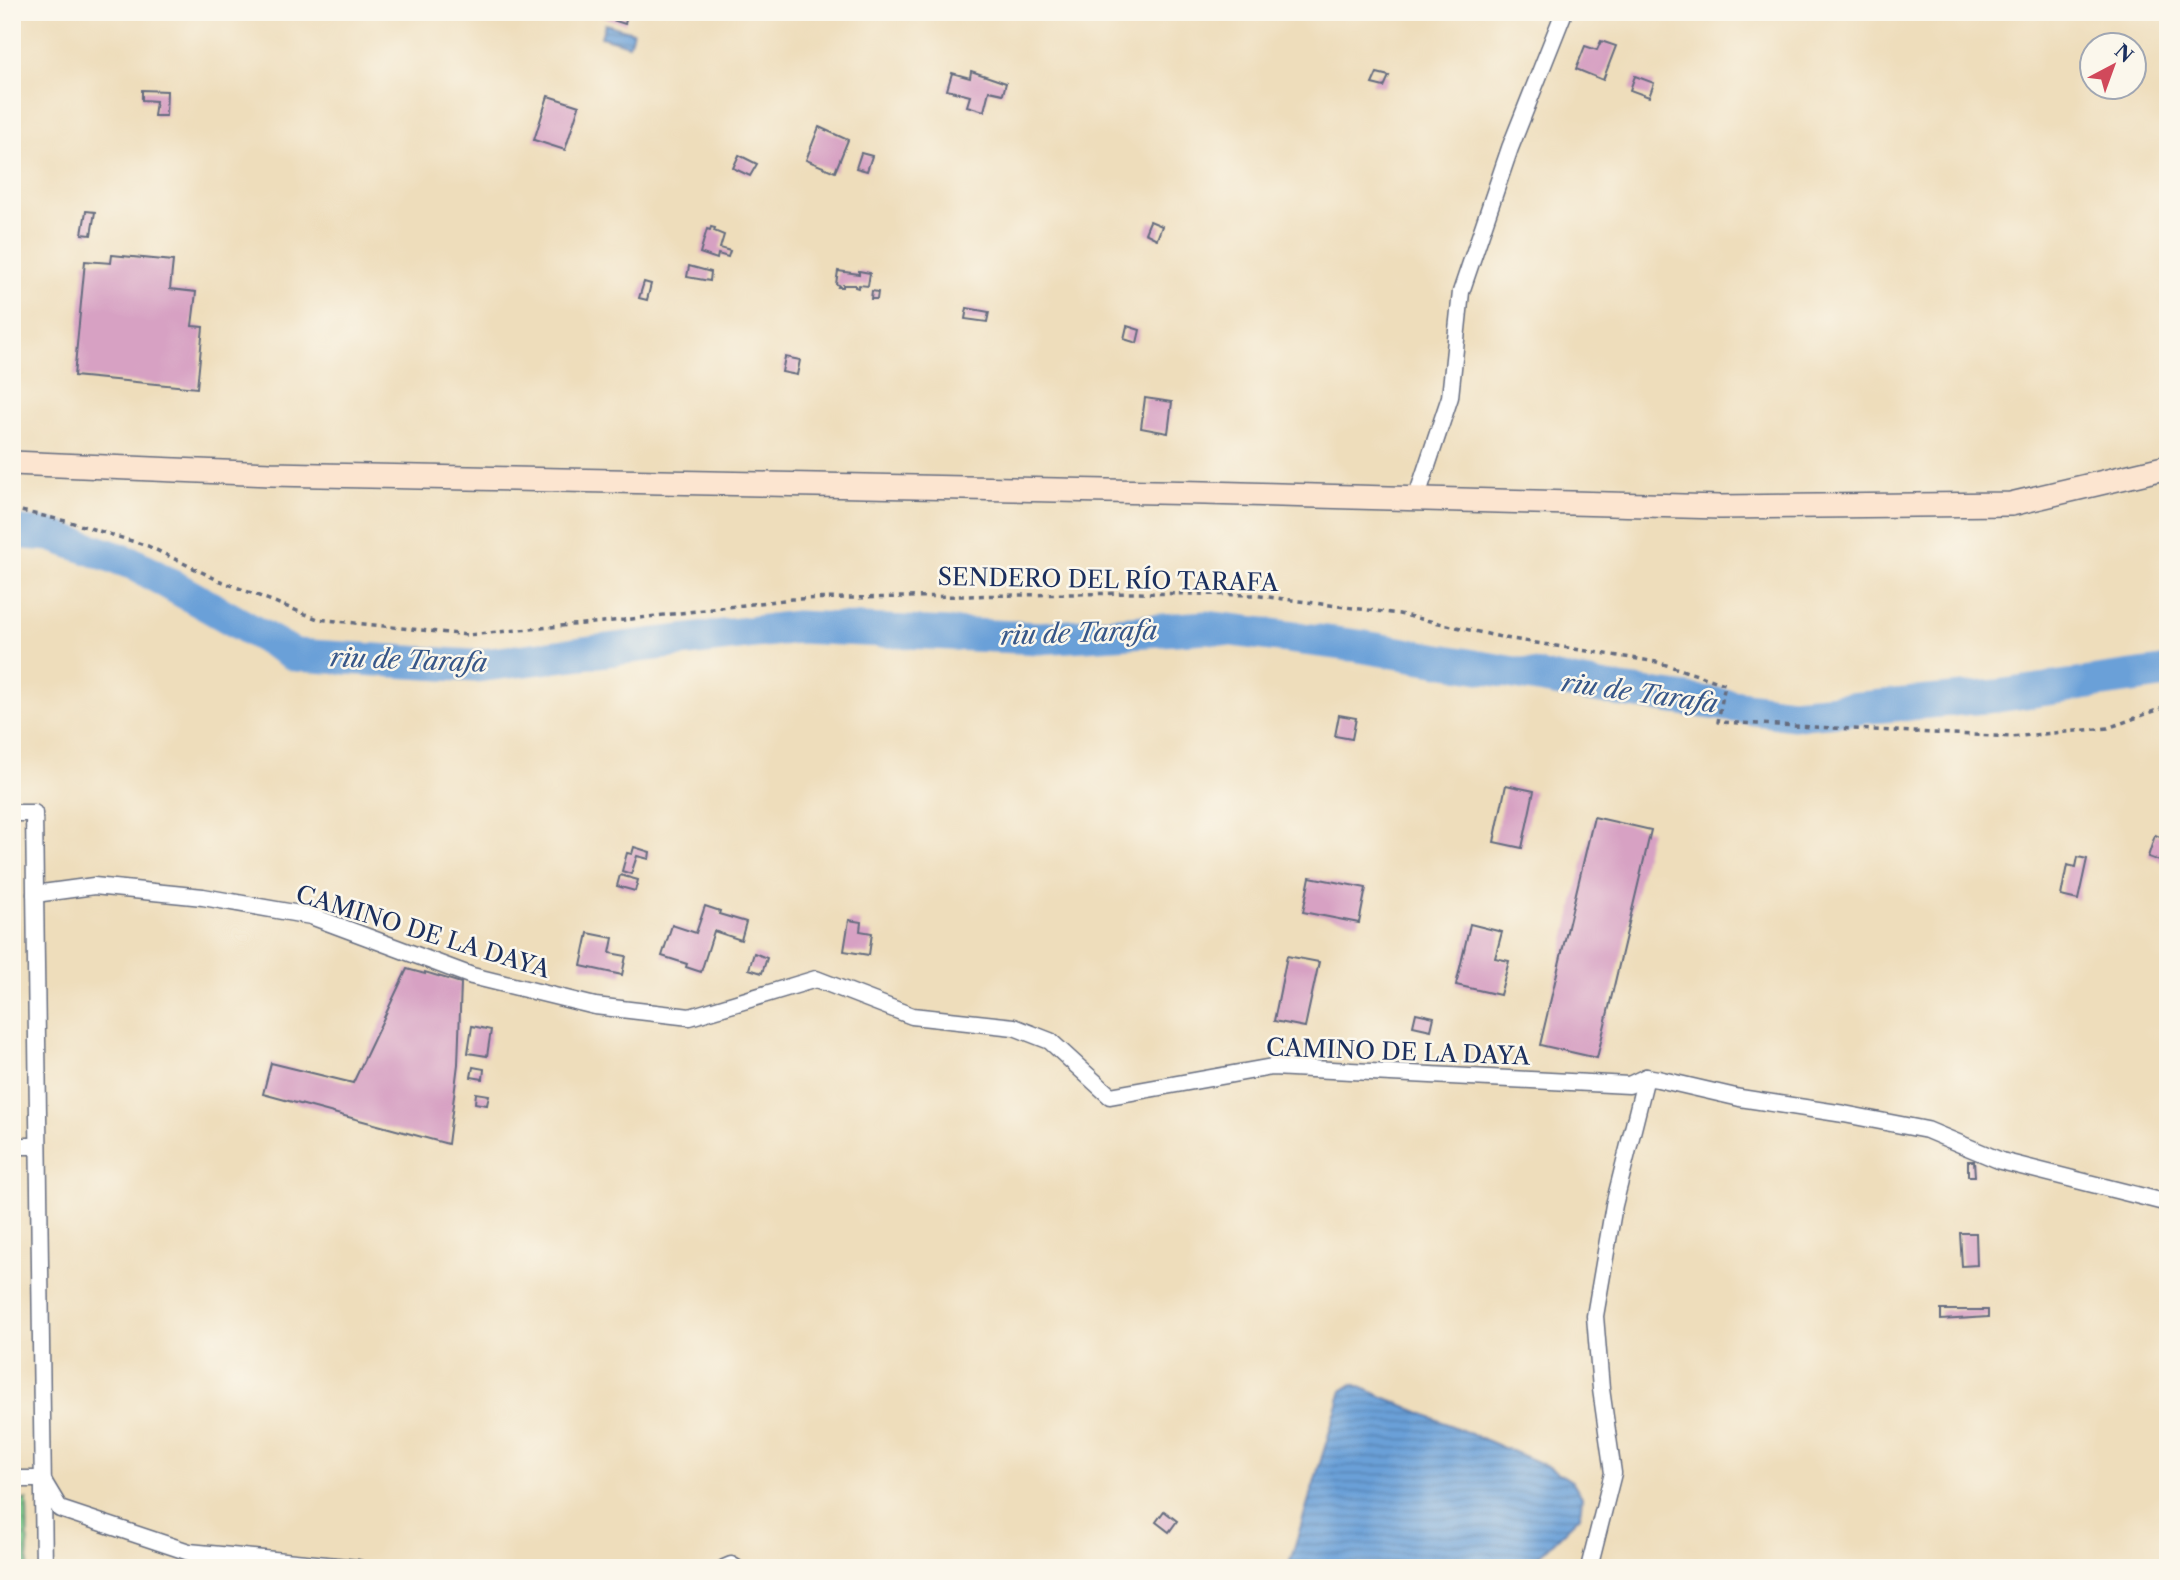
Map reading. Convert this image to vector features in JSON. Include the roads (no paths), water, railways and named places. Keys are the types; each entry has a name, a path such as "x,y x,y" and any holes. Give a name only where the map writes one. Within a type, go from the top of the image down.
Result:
{"main road":[{"path":"12,463 285,474 1720,507 2011,504 2168,467"}],"street":[{"path":"1416,499 1450,397 1461,292 1510,148 1564,12"},
{"path":"12,813 34,813 44,1568"},
{"name":"CAMINO DE LA DAYA","path":"35,894 94,886 202,897 311,916 472,976 596,1006 690,1017 816,979 912,1016 1014,1027 1038,1036 1050,1041 1110,1096 1272,1067 1629,1085 1646,1077 1740,1098 1927,1130 2001,1161 2168,1203"},
{"path":"1589,1568 1613,1473 1601,1389 1595,1316 1614,1205 1646,1077"},
{"path":"12,1146 38,1146"},
{"path":"12,1479 41,1479"},
{"path":"41,1479 60,1509 189,1552 358,1568"},
{"path":"724,1568 731,1565 736,1568"}],"water":[{"path":"605,24 633,32 629,45 601,37"},
{"path":"1353,1384 1549,1467 1573,1482 1582,1497 1580,1516 1527,1568 1288,1568 1342,1391"}],"waterway":[{"name":"riu de Tarafa","path":"12,532 50,535 134,564 295,655 475,666 797,627 1039,638 1207,627 1359,646 1607,689 1792,714 1997,696 2168,672"}]}
